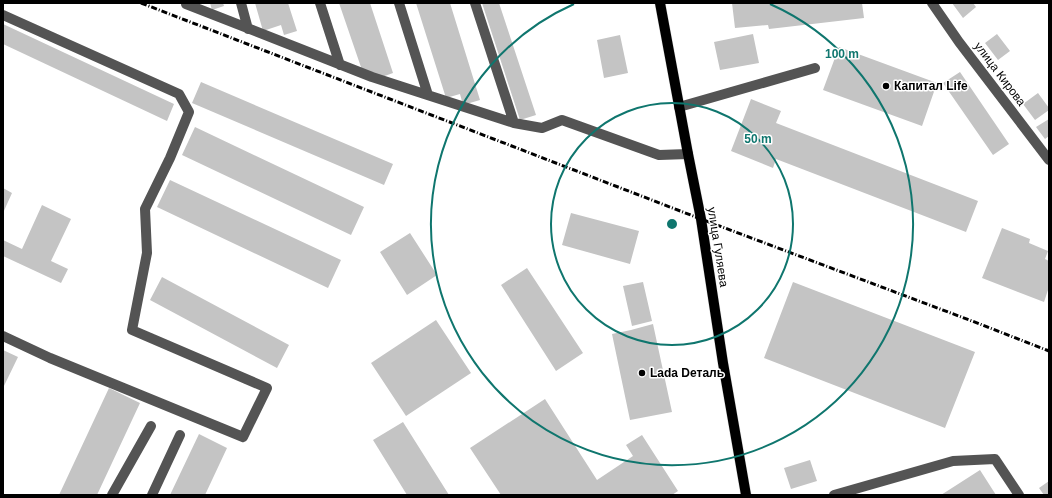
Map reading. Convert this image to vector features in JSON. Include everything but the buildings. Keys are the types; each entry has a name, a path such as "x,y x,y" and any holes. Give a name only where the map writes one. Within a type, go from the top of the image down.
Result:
{"main road":[{"name":"улица Гуляева","path":"660,3 701,219 723,363 746,495"}],"street":[{"path":"185,3 372,78 514,123 542,128 562,120 659,155 688,154"},
{"path":"241,3 248,29"},
{"path":"320,3 340,65"},
{"path":"399,3 428,95"},
{"path":"475,3 514,123"},
{"name":"улица Кирова","path":"932,3 959,42 1049,160"},
{"path":"3,15 179,94 189,112 170,158 146,209 147,253 132,330 266,388 243,437 3,336"},
{"path":"679,106 815,68"},
{"path":"112,495 151,426"},
{"path":"152,495 180,435"},
{"path":"834,495 953,461 995,459 1019,495"}],"railway":[{"path":"141,3 701,219 1049,351"}],"place":[{"name":"Капитал Life","path":"886,86"},
{"name":"Lada Dеталь","path":"642,373"}]}
